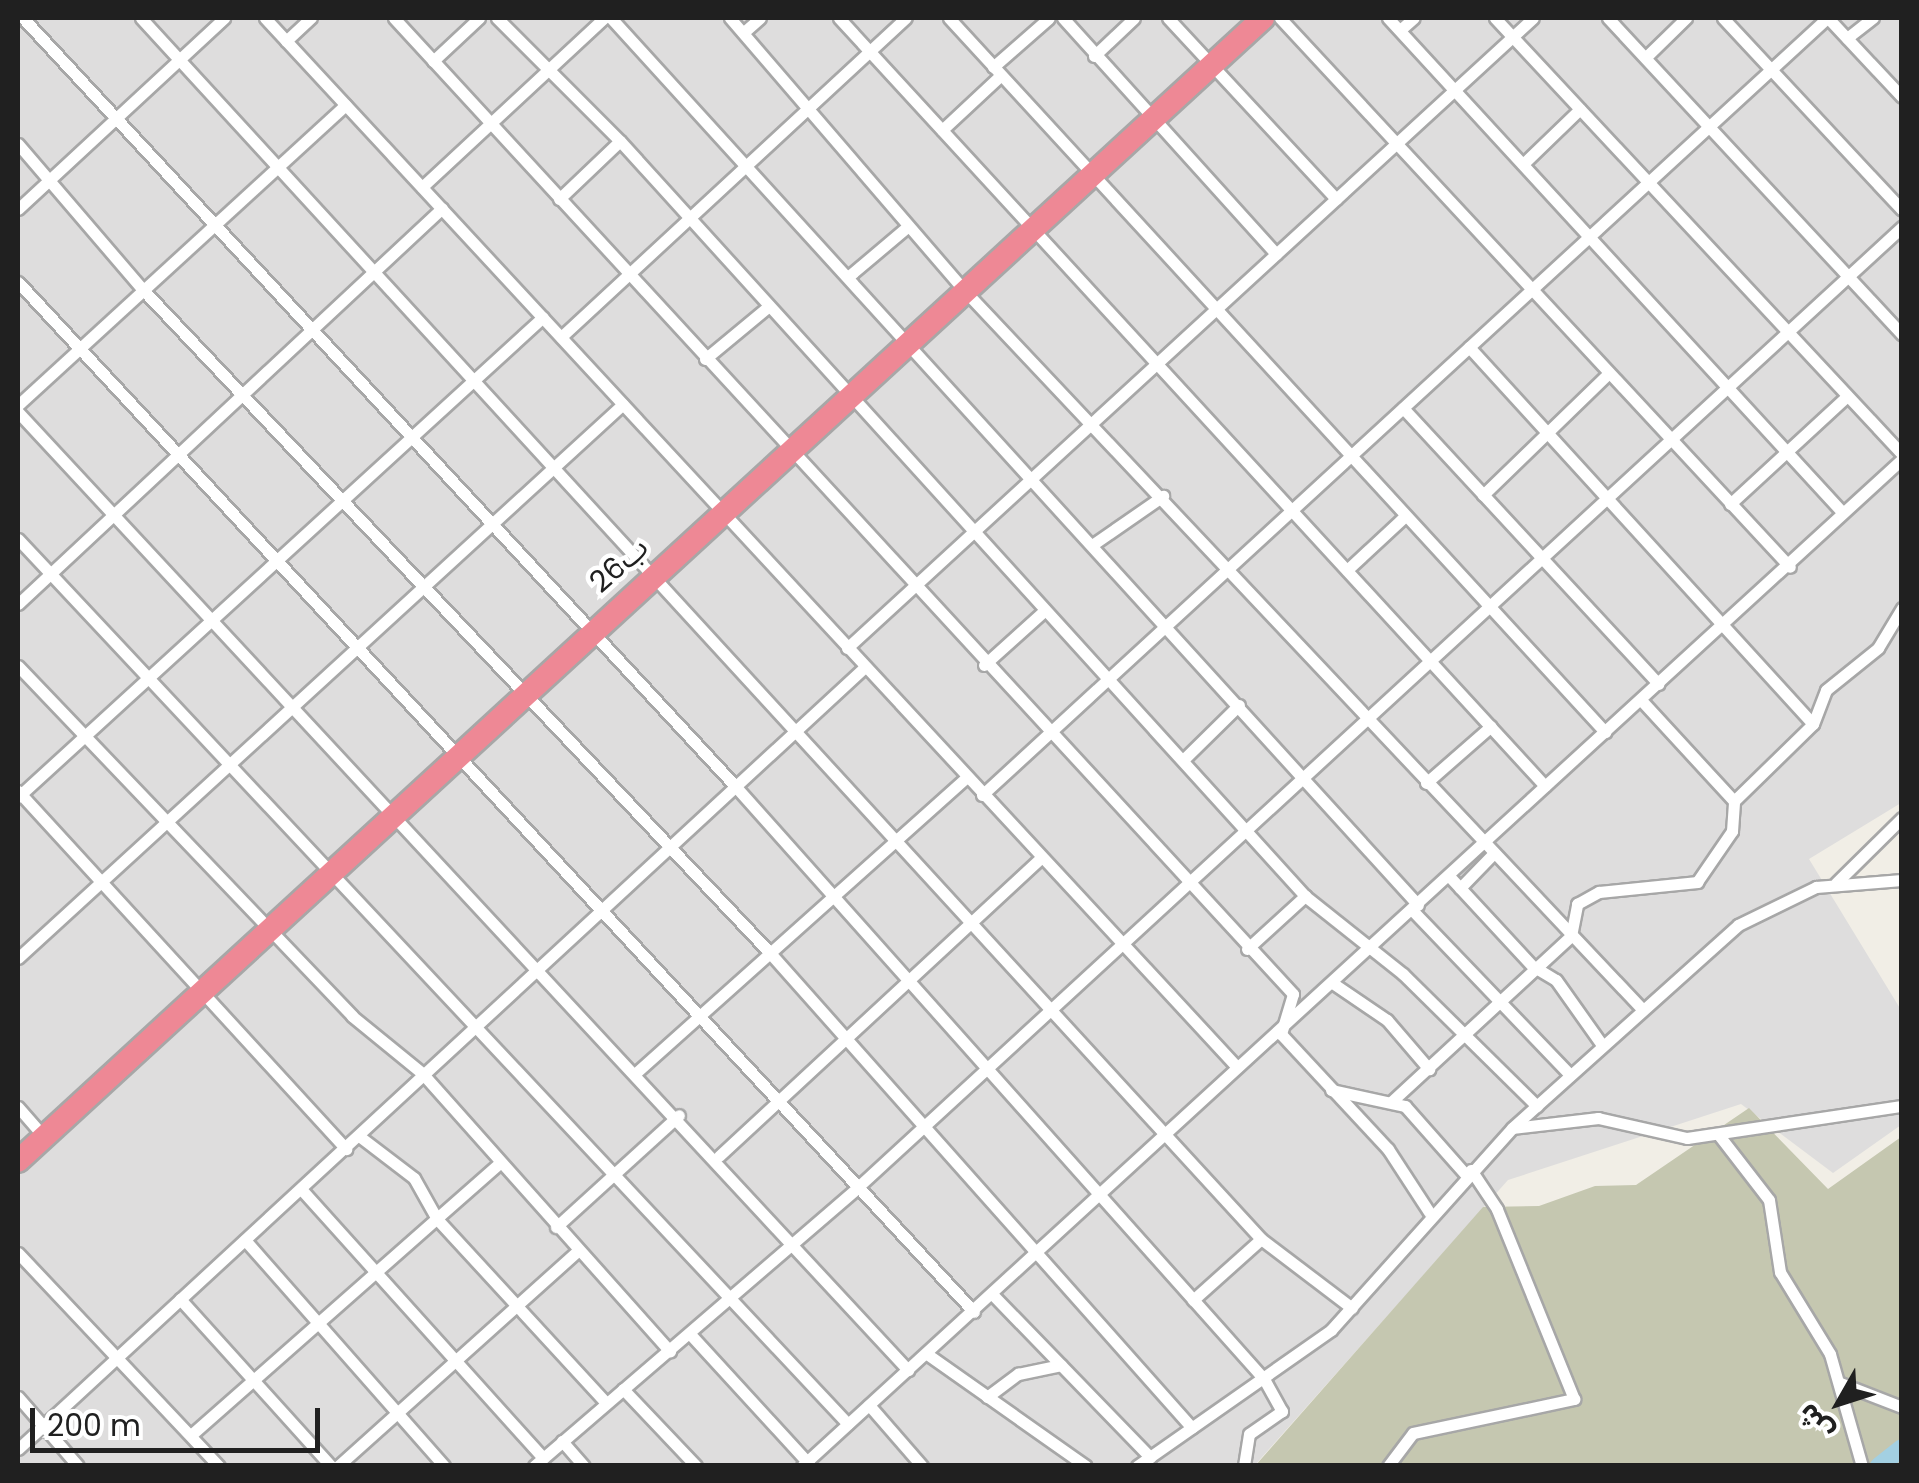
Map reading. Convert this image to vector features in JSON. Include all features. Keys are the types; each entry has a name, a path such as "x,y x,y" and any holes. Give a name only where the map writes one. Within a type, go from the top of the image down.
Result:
{"highway":[{"name":"26ب","path":"18,1161 520,695 1263,18"}],"street":[{"path":"23,18 308,334 736,786 1264,1378 1282,1411 1248,1434 1244,1466"},
{"path":"141,18 476,377 652,576 899,839 1262,1240 1352,1308"},
{"path":"18,209 224,18"},
{"path":"265,18 1119,946 1237,1067"},
{"path":"286,41 311,18"},
{"path":"394,18 1185,884 1293,994 1281,1034"},
{"path":"433,61 479,18"},
{"path":"497,18 552,66 1306,896 1465,1035 1537,1106"},
{"path":"422,186 607,18 748,164 906,342 1168,624 1499,1004 1570,1075"},
{"path":"730,18 964,290 1097,424 1480,844 1642,1009"},
{"path":"744,32 760,18"},
{"path":"839,18 1029,232 1545,786"},
{"path":"561,337 906,18"},
{"path":"949,18 1088,177 1216,309 1605,732"},
{"path":"942,130 1049,18"},
{"path":"1063,18 1150,120 1276,254"},
{"path":"1094,56 1134,18"},
{"path":"1168,18 1336,199"},
{"path":"1280,18 1790,566"},
{"path":"1388,18 1843,512"},
{"path":"1400,30 1414,18"},
{"path":"690,1334 807,1464 1039,1254 1237,1067 1281,1034 1372,951 1480,844 1790,566 1902,457 1495,18"},
{"path":"847,648 1097,424 1154,365 1533,18"},
{"path":"1608,18 1902,334"},
{"path":"1646,56 1686,18"},
{"path":"1724,18 1902,210"},
{"path":"982,796 1827,18 1902,97"},
{"path":"1847,38 1873,18"},
{"path":"345,105 18,408 391,814 719,1156 908,1370"},
{"path":"1523,164 1580,109"},
{"path":"558,199 620,141"},
{"path":"18,144 145,292 346,502 520,695 770,954 1192,1428"},
{"path":"18,604 442,208"},
{"path":"849,276 908,227"},
{"path":"301,1188 380,1272 538,1462 859,1186 1727,383 1902,227"},
{"path":"18,282 456,755 784,1100 974,1312"},
{"path":"706,359 769,306"},
{"path":"346,1149 102,878 19,794 218,623 278,562 542,317"},
{"path":"1469,346 1606,495 1720,628 1813,724"},
{"path":"1483,494 1608,374"},
{"path":"1730,504 1847,396"},
{"path":"18,958 623,404"},
{"path":"1403,408 1659,684"},
{"path":"1094,543 1163,496"},
{"path":"1347,570 1404,517"},
{"path":"18,539 156,677 329,872 618,1172 848,1424"},
{"path":"1391,1102 1571,936 1576,904 1599,892 1698,882 1732,831 1734,801 1813,724 1826,690 1878,648 1902,608"},
{"path":"984,664 1046,610"},
{"path":"18,666 268,928 422,1073 498,1164 670,1351"},
{"path":"18,1448 865,668"},
{"path":"1641,700 1734,801"},
{"path":"1184,759 1239,705"},
{"path":"1426,783 1491,726"},
{"path":"638,1071 966,778"},
{"path":"1836,883 1902,818"},
{"path":"1460,888 1492,854"},
{"path":"719,1156 912,984 1040,859"},
{"path":"1449,876 1536,969 1556,980 1602,1046"},
{"path":"1137,1466 1264,1378 1352,1308 1417,1240 1429,1212 1512,1128 1738,925 1783,898 1836,883 1902,880"},
{"path":"1247,949 1306,896"},
{"path":"1334,984 1386,1020 1429,1069"},
{"path":"1281,1034 1388,1149 1429,1212"},
{"path":"1330,1090 1391,1102 1468,1172 1498,1209 1574,1399 1412,1434 1388,1466"},
{"path":"1512,1128 1598,1118 1686,1138 1902,1106"},
{"path":"18,1107 44,1137"},
{"path":"556,1228 679,1114"},
{"path":"1718,1134 1768,1200 1780,1272 1840,1383 1862,1466"},
{"path":"359,1136 414,1178 437,1219 606,1403"},
{"path":"192,1436 498,1164"},
{"path":"245,1240 444,1466"},
{"path":"1193,1300 1262,1240"},
{"path":"180,1298 334,1466 578,1251"},
{"path":"18,1253 219,1466"},
{"path":"993,1295 1150,1457"},
{"path":"927,1354 1086,1466"},
{"path":"988,1397 1018,1374 1061,1366"},
{"path":"1840,1383 1902,1406"},
{"path":"623,1390 696,1466"},
{"path":"18,1397 78,1466"},
{"path":"869,1405 922,1466"},
{"path":"562,1442 584,1466"}],"shaded area":[{"path":"18,18 1901,18 1901,803 1809,859 1901,1010 1901,1125 1833,1173 1741,1104 1508,1180 1255,1465 18,1465"},
{"path":"1749,1108 1828,1189 1901,1137 1901,1465 1255,1466 1483,1207 1539,1206 1595,1186 1636,1185"}],"waterway":[{"path":"1879,1466 1902,1448"}]}
